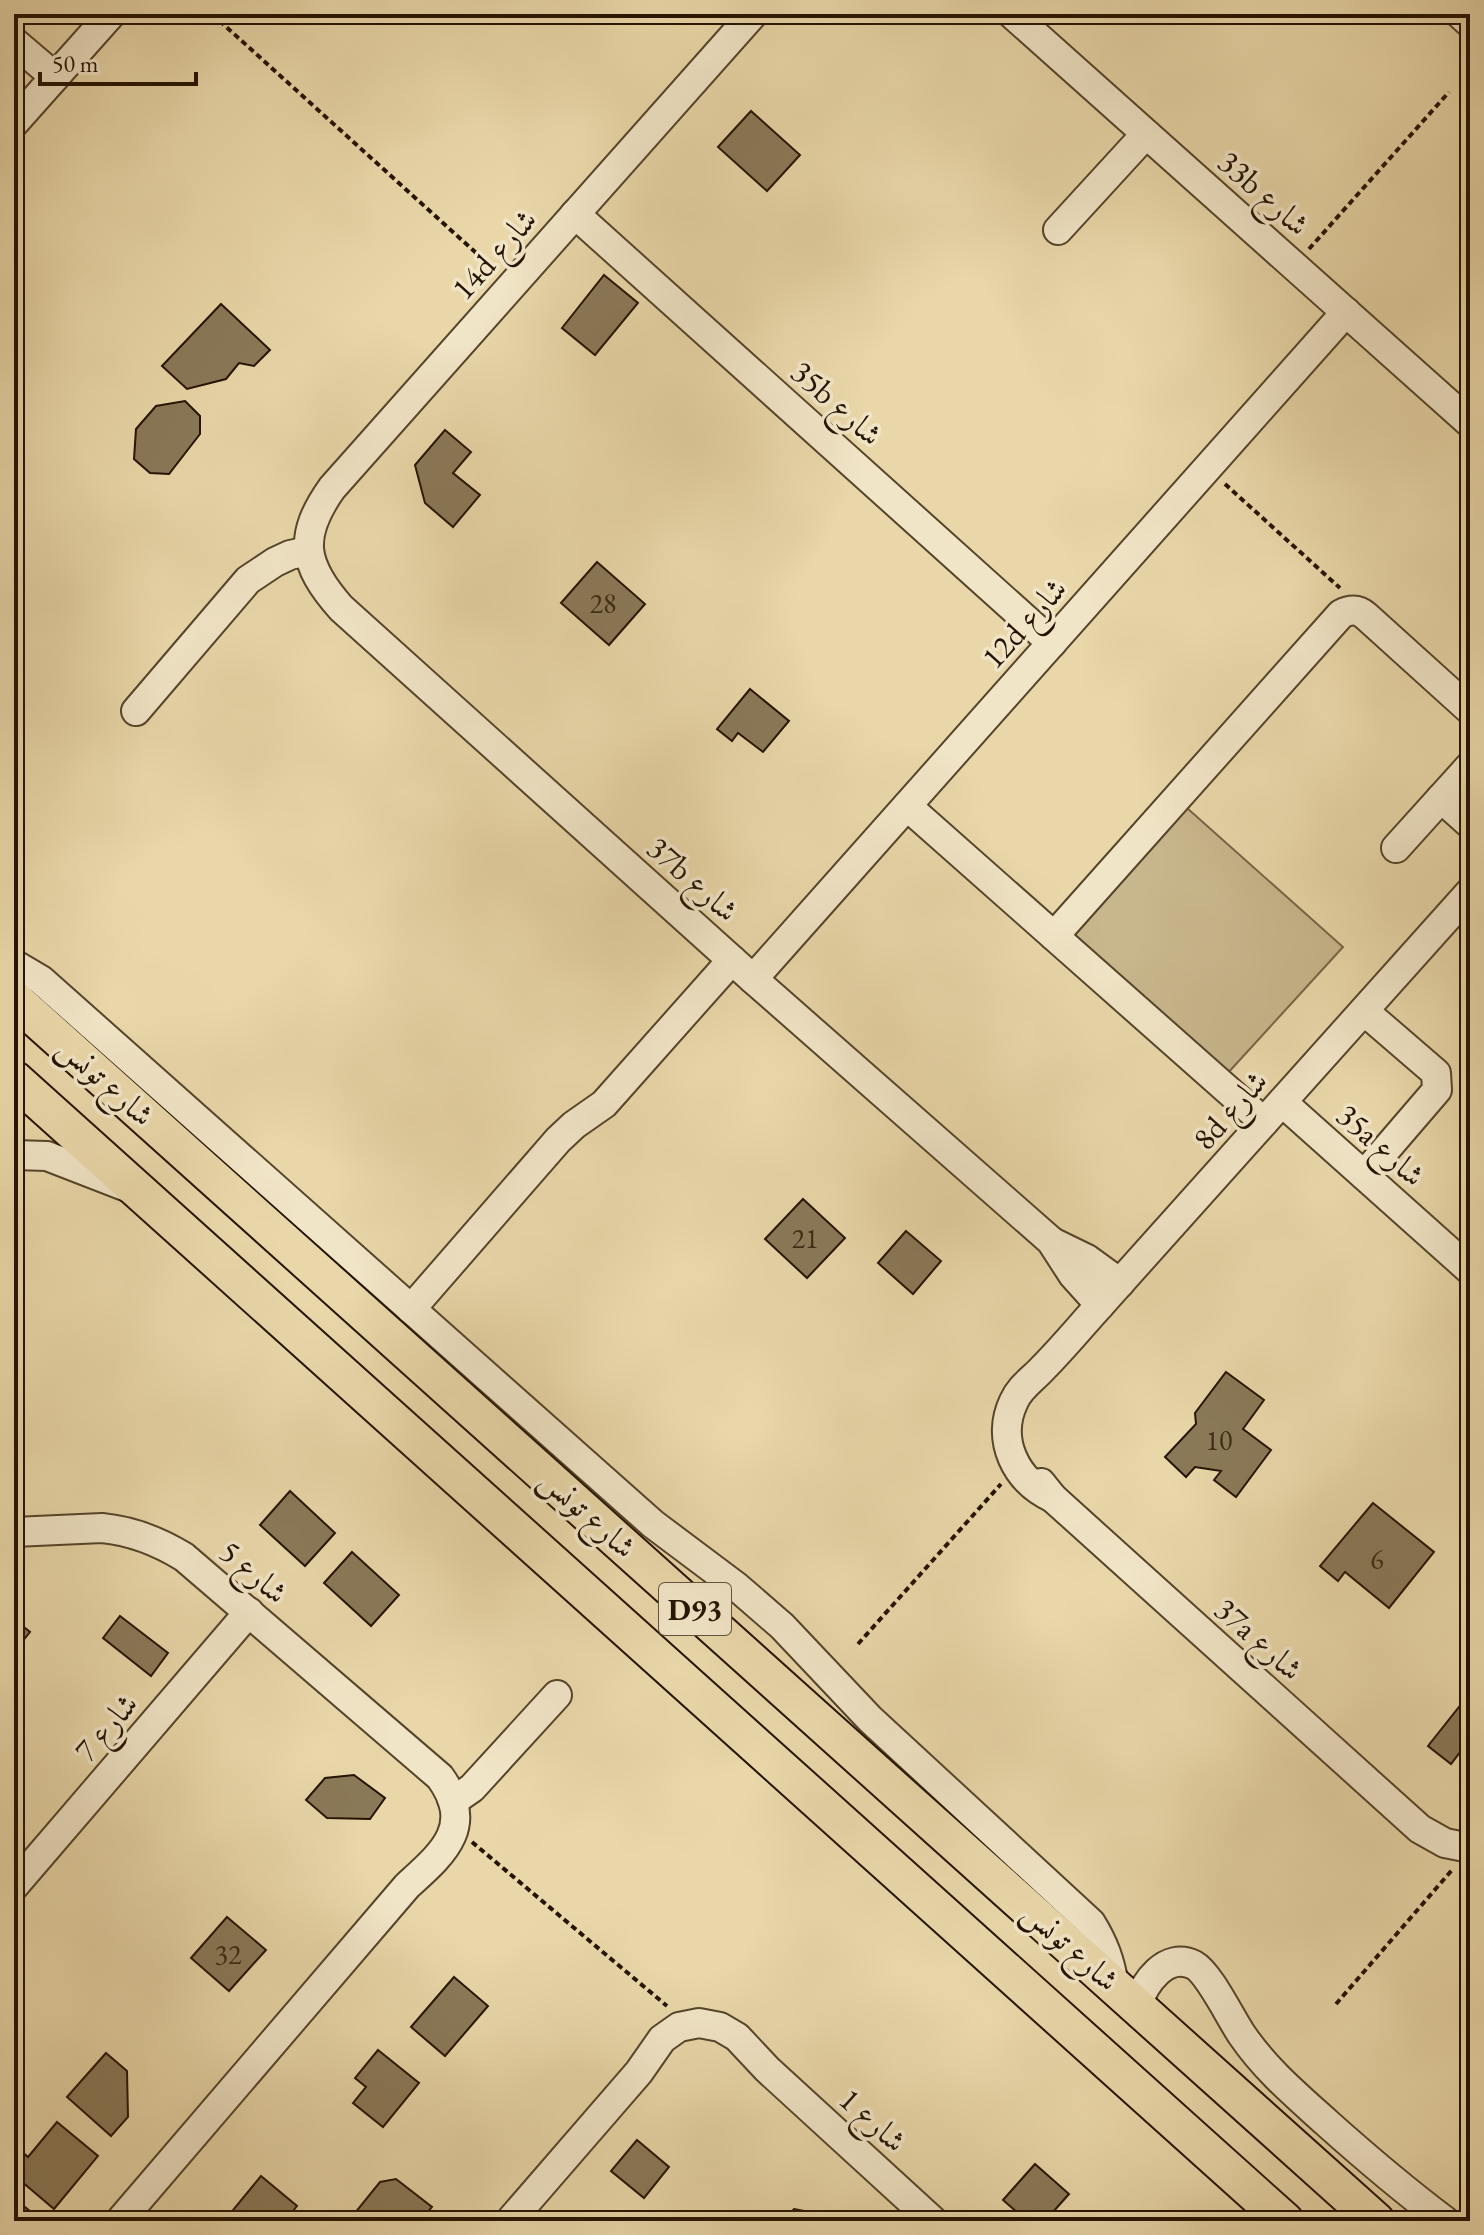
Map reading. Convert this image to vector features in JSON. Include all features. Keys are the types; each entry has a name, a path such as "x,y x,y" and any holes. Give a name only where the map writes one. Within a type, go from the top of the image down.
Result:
{"main road":[{"name":"شارع تونس","path":"14,999 1376,2219"},
{"name":"شارع تونس","path":"14,1079 1285,2221"}],"street":[{"path":"14,123 111,14"},
{"name":"14d شارع","path":"308,551 315,517 332,488 753,14"},
{"name":"33b شارع","path":"1012,14 1470,423"},
{"path":"1460,14 1470,23"},
{"path":"14,42 55,77"},
{"path":"1058,230 1146,134"},
{"name":"35b شارع","path":"575,214 1052,643"},
{"name":"12d شارع","path":"753,979 1346,312"},
{"path":"136,711 248,580 275,562 308,551"},
{"name":"37b شارع","path":"308,551 321,582 341,608 753,979 1051,1241 1087,1259 1120,1283"},
{"path":"1054,936 1341,614 1354,610 1366,616 1470,710"},
{"path":"1396,848 1470,766"},
{"path":"1441,798 1470,824"},
{"name":"35a شارع","path":"907,806 1054,936 1273,1112 1364,1175 1470,1270"},
{"name":"8d شارع","path":"1016,1449 1027,1404 1040,1372 1470,892"},
{"path":"411,1309 558,1140 604,1104 732,960"},
{"path":"14,964 41,980 653,1524 737,1587 782,1626 870,1719 1091,1923 1103,1942 1125,1995 1145,1987 1166,1965 1194,1965 1207,1978 1255,2054 1281,2083 1356,2150 1445,2221"},
{"path":"1364,1011 1436,1073 1437,1090 1364,1175"},
{"path":"14,1155 47,1156 139,1192"},
{"name":"37b شارع","path":"1051,1241 1073,1275 1100,1305"},
{"name":"37a شارع","path":"1016,1449 1032,1486 1053,1498 1420,1829 1466,1858"},
{"name":"شارع 5","path":"14,1532 102,1528 146,1537 184,1557 440,1777 453,1813 449,1843 442,1853 407,1886 120,2221"},
{"name":"شارع 7","path":"14,1886 249,1612"},
{"path":"453,1813 557,1695"},
{"name":"شارع 5","path":"407,1886 436,1839 441,1816 435,1792 412,1754"},
{"name":"شارع 1","path":"510,2221 639,2072 662,2039 670,2031 688,2023 711,2024 737,2037 767,2069 933,2221"},
{"name":"شارع 1","path":"639,2072 668,2051 699,2042 729,2048 767,2069"}],"path":[{"path":"212,14 512,285"},
{"path":"1294,266 1449,92"},
{"path":"1208,469 1349,595 1366,616"},
{"path":"858,1644 1016,1449"},
{"path":"453,1813 688,2023"},
{"path":"1336,2004 1466,1858"}],"shaded area":[{"path":"1187,808 1343,947 1226,1075 1071,939"}],"building":[{"path":"751,111 800,155 767,191 718,147"},
{"path":"604,275 638,303 595,355 562,328"},
{"path":"221,304 270,350 254,366 239,363 226,379 187,389 162,366"},
{"path":"185,401 200,416 200,434 169,474 150,473 134,459 136,429 156,406"},
{"path":"445,430 471,452 453,473 480,495 453,527 425,503 415,465"},
{"path":"597,562 645,604 609,645 561,603"},
{"path":"750,689 789,721 763,752 738,733 732,741 717,729"},
{"path":"803,1199 845,1238 807,1278 765,1239"},
{"path":"906,1231 941,1261 913,1294 878,1263"},
{"path":"1226,1372 1264,1400 1243,1429 1271,1450 1236,1497 1214,1480 1221,1471 1195,1467 1186,1477 1165,1457 1196,1424 1195,1413"},
{"path":"290,1491 335,1533 305,1566 260,1525"},
{"path":"1373,1503 1434,1552 1389,1608 1345,1572 1338,1581 1320,1566"},
{"path":"352,1552 399,1595 371,1626 324,1583"},
{"path":"120,1616 168,1653 151,1676 103,1638"},
{"path":"14,1619 30,1632 14,1652"},
{"path":"1459,1707 1470,1716 1470,1758 1461,1751 1451,1764 1428,1746"},
{"path":"354,1775 385,1798 370,1819 327,1818 306,1800 325,1778"},
{"path":"227,1917 266,1950 229,1991 191,1958"},
{"path":"454,1977 488,2006 445,2056 411,2027"},
{"path":"378,2050 419,2083 383,2127 353,2103 366,2087 355,2078"},
{"path":"106,2053 127,2071 128,2117 111,2136 67,2097"},
{"path":"57,2122 98,2156 54,2209 14,2175 14,2145 28,2157"},
{"path":"637,2140 669,2167 644,2198 611,2171"},
{"path":"1035,2164 1069,2194 1045,2221 1027,2221 1003,2200"},
{"path":"261,2176 297,2206 285,2221 224,2221"},
{"path":"396,2179 432,2207 420,2221 391,2221 383,2215 378,2221 350,2219 380,2182"},
{"path":"14,2198 42,2221 14,2221"},
{"path":"794,2209 814,2213 824,2221 783,2221"}]}
